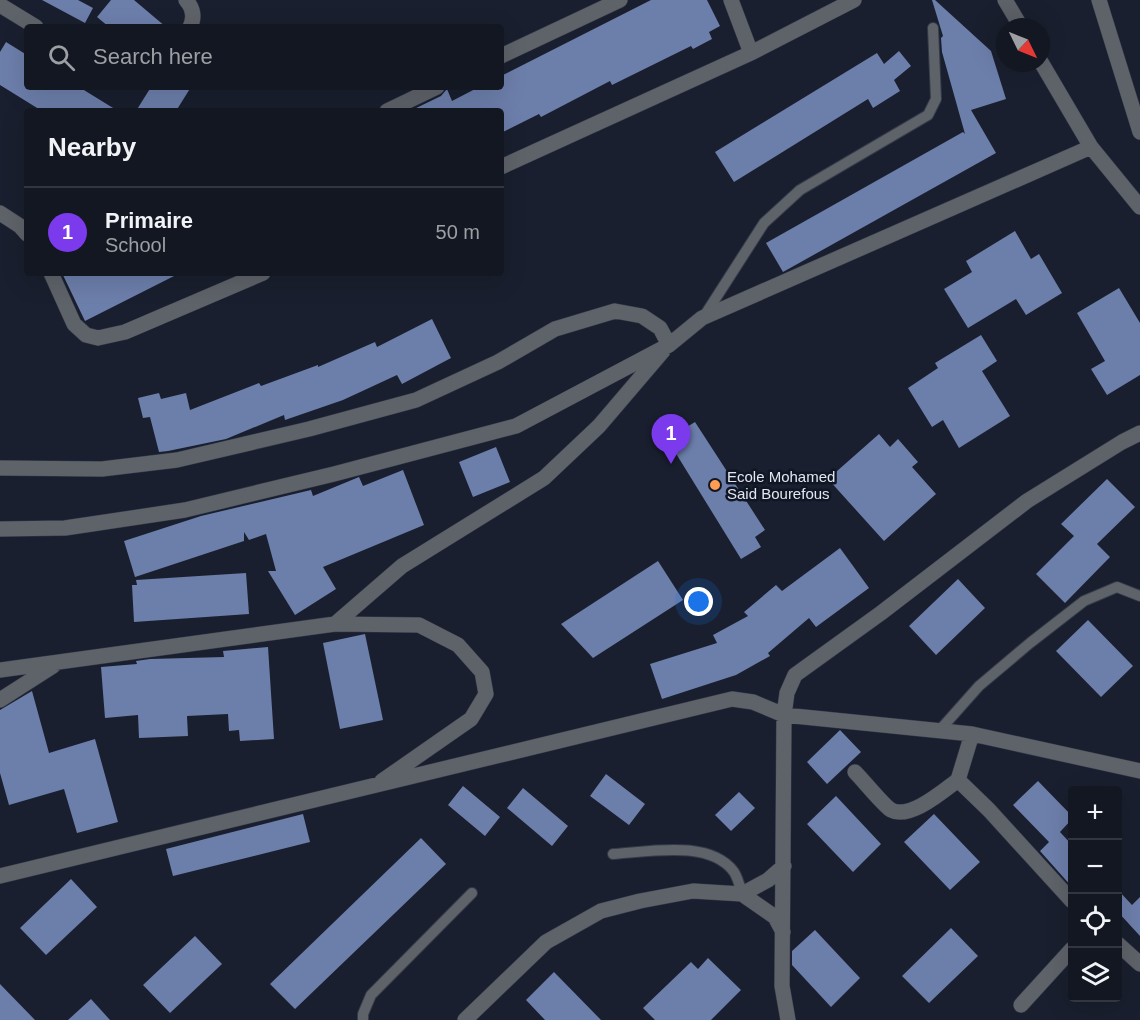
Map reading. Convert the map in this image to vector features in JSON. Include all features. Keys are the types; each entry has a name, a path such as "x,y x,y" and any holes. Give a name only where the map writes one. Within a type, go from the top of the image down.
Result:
{"street":[{"path":"186,0 191,6 191,24"},
{"path":"504,55 620,0"},
{"path":"731,0 752,53"},
{"path":"504,166 752,53 854,0"},
{"path":"1005,0 1016,18"},
{"path":"1099,0 1140,132"},
{"path":"0,5 31,24"},
{"path":"1047,72 1090,147 1140,207"},
{"path":"393,108 431,90"},
{"path":"335,624 402,566 544,478 599,426 669,345 702,318 1090,147"},
{"path":"0,213 24,231"},
{"path":"52,276 74,324 86,335 98,338 125,332 256,276"},
{"path":"0,468 112,468 177,460 309,429 416,400 498,362 555,329 615,311 642,316 660,328 669,345"},
{"path":"0,529 65,528 185,510 516,426 669,345"},
{"path":"788,1020 782,986 784,715 787,693 795,675 881,613 1027,501 1140,433"},
{"path":"0,670 57,664 335,624 419,625 458,645 482,672 486,694 471,719 374,786"},
{"path":"0,700 57,664"},
{"path":"0,876 732,699 753,702 784,715 972,734 1140,771"},
{"path":"855,772 891,810 905,812 915,809 958,780 972,734"},
{"path":"958,780 989,810 1068,897"},
{"path":"742,894 768,880 784,866"},
{"path":"465,1020 546,942 601,911 693,891 742,894 775,917 783,932"},
{"path":"1122,948 1140,964"},
{"path":"1021,1005 1068,953"}],"lane":[{"path":"702,318 764,223 785,203 800,190 928,115 936,99 933,28"},
{"path":"939,731 979,686 1083,602 1117,587 1140,596"},
{"path":"613,854 689,850 721,860 734,873 742,894"},
{"path":"363,1020 363,1014 371,995 472,893"}],"building":[{"path":"42,0 78,0 93,8 85,23"},
{"path":"111,0 134,0 162,24 105,24 97,17"},
{"path":"651,0 707,0 720,26 709,32 712,39 693,49 691,46 612,85 610,81 541,117 539,114 504,132 504,108 416,108 441,96 446,90 452,101 473,90 504,90 504,74"},
{"path":"932,0 935,0 991,51 1006,99 971,110 996,153 783,272 766,243 963,132 965,134 942,52 941,38 943,36"},
{"path":"6,42 24,53 24,90 84,90 113,108 37,108 0,85 0,52"},
{"path":"899,51 911,66 894,80 900,91 873,108 868,99 734,182 715,152 877,53 884,64"},
{"path":"149,90 189,90 178,108 138,108"},
{"path":"1015,231 1031,259 1039,254 1062,293 1026,315 1016,299 968,328 944,289 972,272 966,261"},
{"path":"63,276 174,276 85,321"},
{"path":"1119,288 1140,323 1140,375 1107,395 1091,369 1105,361 1077,313"},
{"path":"432,319 451,358 402,384 397,375 343,400 285,420 284,415 226,439 168,451 159,452 150,417 143,418 138,398 159,393 161,399 186,393 190,410 259,383 261,386 318,365 318,367 375,342 377,347"},
{"path":"981,335 997,361 982,371 1010,416 959,448 943,420 932,427 908,388 938,368 935,363"},
{"name":"Ecole Mohamed Said Bourefous","path":"695,422 765,530 755,537 761,547 741,559 667,439"},
{"path":"879,434 890,447 898,439 918,462 912,467 936,494 884,541 828,479"},
{"path":"496,447 510,482 473,497 459,462"},
{"path":"403,470 424,525 323,567 336,589 295,615 268,571 276,571 266,534 249,540 244,532 244,541 135,577 124,541 201,516 311,490 313,496 359,477 363,486"},
{"path":"1107,479 1135,507 1097,544 1110,557 1065,603 1036,574 1074,536 1061,524"},
{"path":"840,548 869,588 816,627 809,618 768,653 770,656 736,675 662,699 650,664 717,643 713,635 748,616 744,612 776,585 782,591"},
{"path":"658,561 683,600 593,658 561,624"},
{"path":"246,573 249,614 134,622 132,585 137,585 136,580"},
{"path":"958,579 985,608 936,655 909,626"},
{"path":"1088,620 1133,666 1101,697 1056,651"},
{"path":"365,634 383,720 340,729 323,643"},
{"path":"268,647 274,739 240,741 239,730 229,731 228,714 187,716 188,736 139,738 138,715 105,718 101,667 137,664 136,661 150,659 224,657 223,651"},
{"path":"32,691 49,753 95,739 118,822 77,833 64,789 9,805 0,773 0,710"},
{"path":"840,730 861,752 827,784 807,762"},
{"path":"606,774 645,804 629,825 590,796"},
{"path":"1038,781 1068,812 1068,823 1060,832 1068,841 1068,882 1040,851 1049,842 1013,805"},
{"path":"463,786 500,817 485,836 448,805"},
{"path":"523,788 568,826 552,846 507,808"},
{"path":"739,792 755,808 731,831 715,815"},
{"path":"836,796 881,844 853,872 807,824"},
{"path":"303,814 310,842 173,876 166,849"},
{"path":"934,814 980,862 950,890 904,842"},
{"path":"421,838 446,864 295,1009 270,984"},
{"path":"71,879 97,907 46,955 20,928"},
{"path":"1122,894 1132,905 1140,897 1140,936 1122,916"},
{"path":"951,928 978,956 929,1003 902,976"},
{"path":"815,930 860,978 831,1007 792,965 792,951"},
{"path":"195,936 222,964 170,1013 143,985"},
{"path":"708,958 741,990 711,1020 655,1020 643,1008 691,962 698,969"},
{"path":"554,972 601,1020 545,1020 526,1000"},
{"path":"0,984 35,1020 0,1020"},
{"path":"91,999 110,1020 68,1020"}],"place":[{"name":"Primaire","path":"671,464"},
{"name":"Ecole Mohamed Said Bourefous","path":"715,485"}]}
